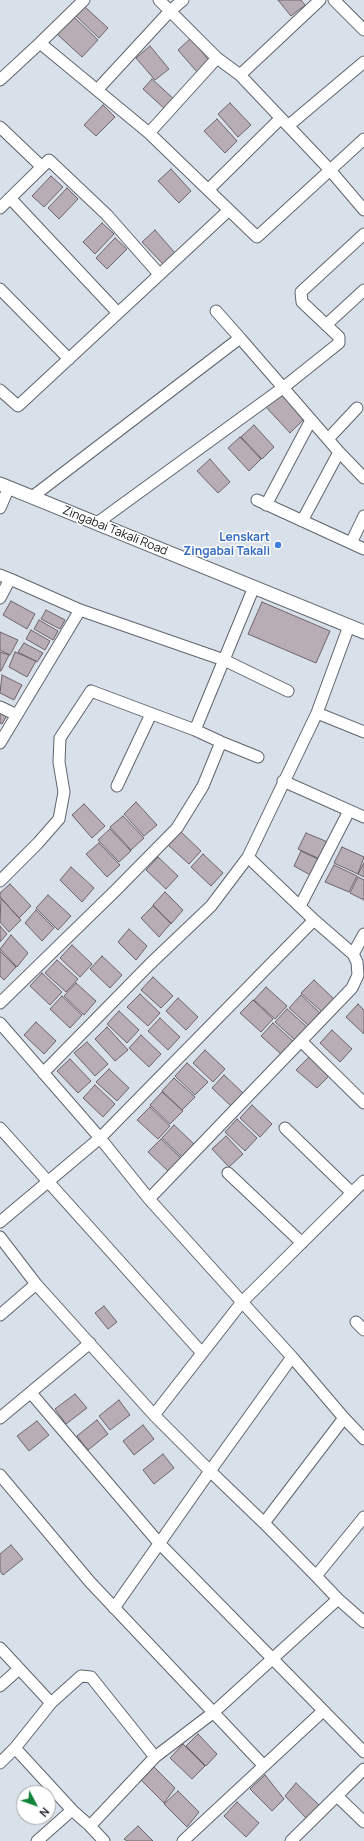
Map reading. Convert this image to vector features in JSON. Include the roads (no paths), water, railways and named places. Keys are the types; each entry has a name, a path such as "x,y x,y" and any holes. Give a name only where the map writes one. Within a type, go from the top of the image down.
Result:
{"street":[{"path":"0,80 84,0"},
{"path":"160,0 217,58 240,75 330,170 364,210"},
{"path":"97,90 170,11 183,0"},
{"path":"240,75 320,0"},
{"path":"334,0 364,30"},
{"path":"40,43 149,133 256,237 364,139"},
{"path":"149,133 217,58"},
{"path":"208,190 284,122 364,62"},
{"path":"0,127 42,167"},
{"path":"0,208 49,160 107,215 159,274"},
{"path":"10,198 118,313"},
{"path":"0,390 18,406 229,210"},
{"path":"97,523 284,387 339,343 339,337 302,302 301,292 364,234"},
{"path":"0,289 69,359"},
{"path":"326,325 364,290"},
{"path":"216,312 284,387 339,452 364,478"},
{"path":"32,497 240,338"},
{"path":"328,439 357,408"},
{"path":"311,420 262,502 364,549"},
{"path":"302,521 339,452"},
{"path":"0,508 4,485"},
{"name":"Zingabai Takali Road","path":"4,485 364,632"},
{"path":"351,543 364,516"},
{"path":"0,598 5,577 80,610 224,660 288,691"},
{"path":"195,730 254,587"},
{"path":"0,743 80,610"},
{"path":"43,1072 150,964 211,906 248,857 283,781 317,713 349,626"},
{"path":"0,881 38,843 59,819 64,792 59,762 60,738 92,691 195,730 258,757"},
{"path":"0,707 17,715"},
{"path":"317,713 364,732"},
{"path":"117,786 151,714"},
{"path":"0,1003 115,891 177,828 204,786 221,742"},
{"path":"283,781 364,817"},
{"path":"300,906 349,811"},
{"path":"149,1199 352,988 358,975 357,962 353,954 314,920 248,857"},
{"path":"0,1222 100,1138 314,920"},
{"path":"353,954 364,934"},
{"path":"0,1023 100,1138 149,1199 364,1439"},
{"path":"301,1041 364,1103"},
{"path":"0,1128 202,1352"},
{"path":"285,1128 352,1193"},
{"path":"228,1172 302,1243"},
{"path":"154,1414 242,1302 364,1180"},
{"path":"0,1237 36,1284 154,1414 338,1599 364,1622"},
{"path":"0,1315 36,1284"},
{"path":"356,1322 364,1330"},
{"path":"0,1418 90,1343"},
{"path":"114,1608 158,1543 292,1357"},
{"path":"31,1393 158,1543 364,1752"},
{"path":"264,1523 344,1418"},
{"path":"0,1475 90,1582 141,1638 214,1712 264,1766"},
{"path":"316,1576 364,1517"},
{"path":"90,1826 155,1757 214,1712 271,1658 338,1599"},
{"path":"0,1648 51,1703"},
{"path":"0,1686 18,1669"},
{"path":"0,1763 15,1748 51,1703 80,1676 91,1677 155,1757"},
{"path":"183,1841 323,1711"},
{"path":"15,1748 72,1810 104,1841"},
{"path":"291,1841 364,1769"},
{"path":"337,1796 364,1822"},
{"path":"37,1841 72,1810"}],"place":[{"name":"Lenskart Zingabai Takali","path":"278,545"}]}
